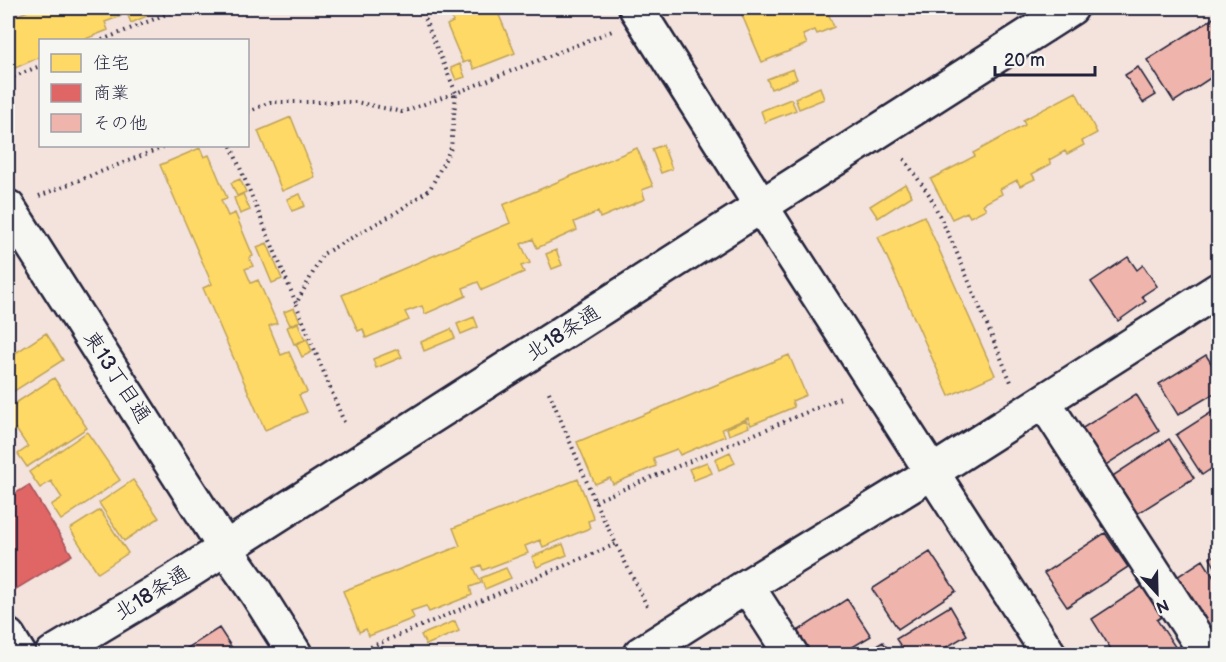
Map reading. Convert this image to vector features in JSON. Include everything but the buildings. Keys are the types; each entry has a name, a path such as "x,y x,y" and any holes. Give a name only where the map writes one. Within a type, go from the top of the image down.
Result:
{"street":[{"name":"北18条通","path":"52,654 225,548 1071,8"},
{"path":"627,18 761,207 1049,654"},
{"name":"東13丁目通","path":"8,207 295,654"},
{"path":"640,654 1044,402 1218,290"},
{"path":"1044,402 1207,654"},
{"path":"747,586 791,654"},
{"path":"8,636 19,654"}],"path":[{"path":"104,39 182,8"},
{"path":"296,304 323,254 397,212 430,189 451,148 456,93 420,8"},
{"path":"249,112 270,102 356,102 402,112 456,93 627,18"},
{"path":"8,79 39,66"},
{"path":"39,196 163,147"},
{"path":"231,147 344,422"},
{"path":"904,159 930,196 1012,385"},
{"path":"549,392 595,501 651,614"},
{"path":"595,501 849,395"},
{"path":"354,654 616,544"}]}
